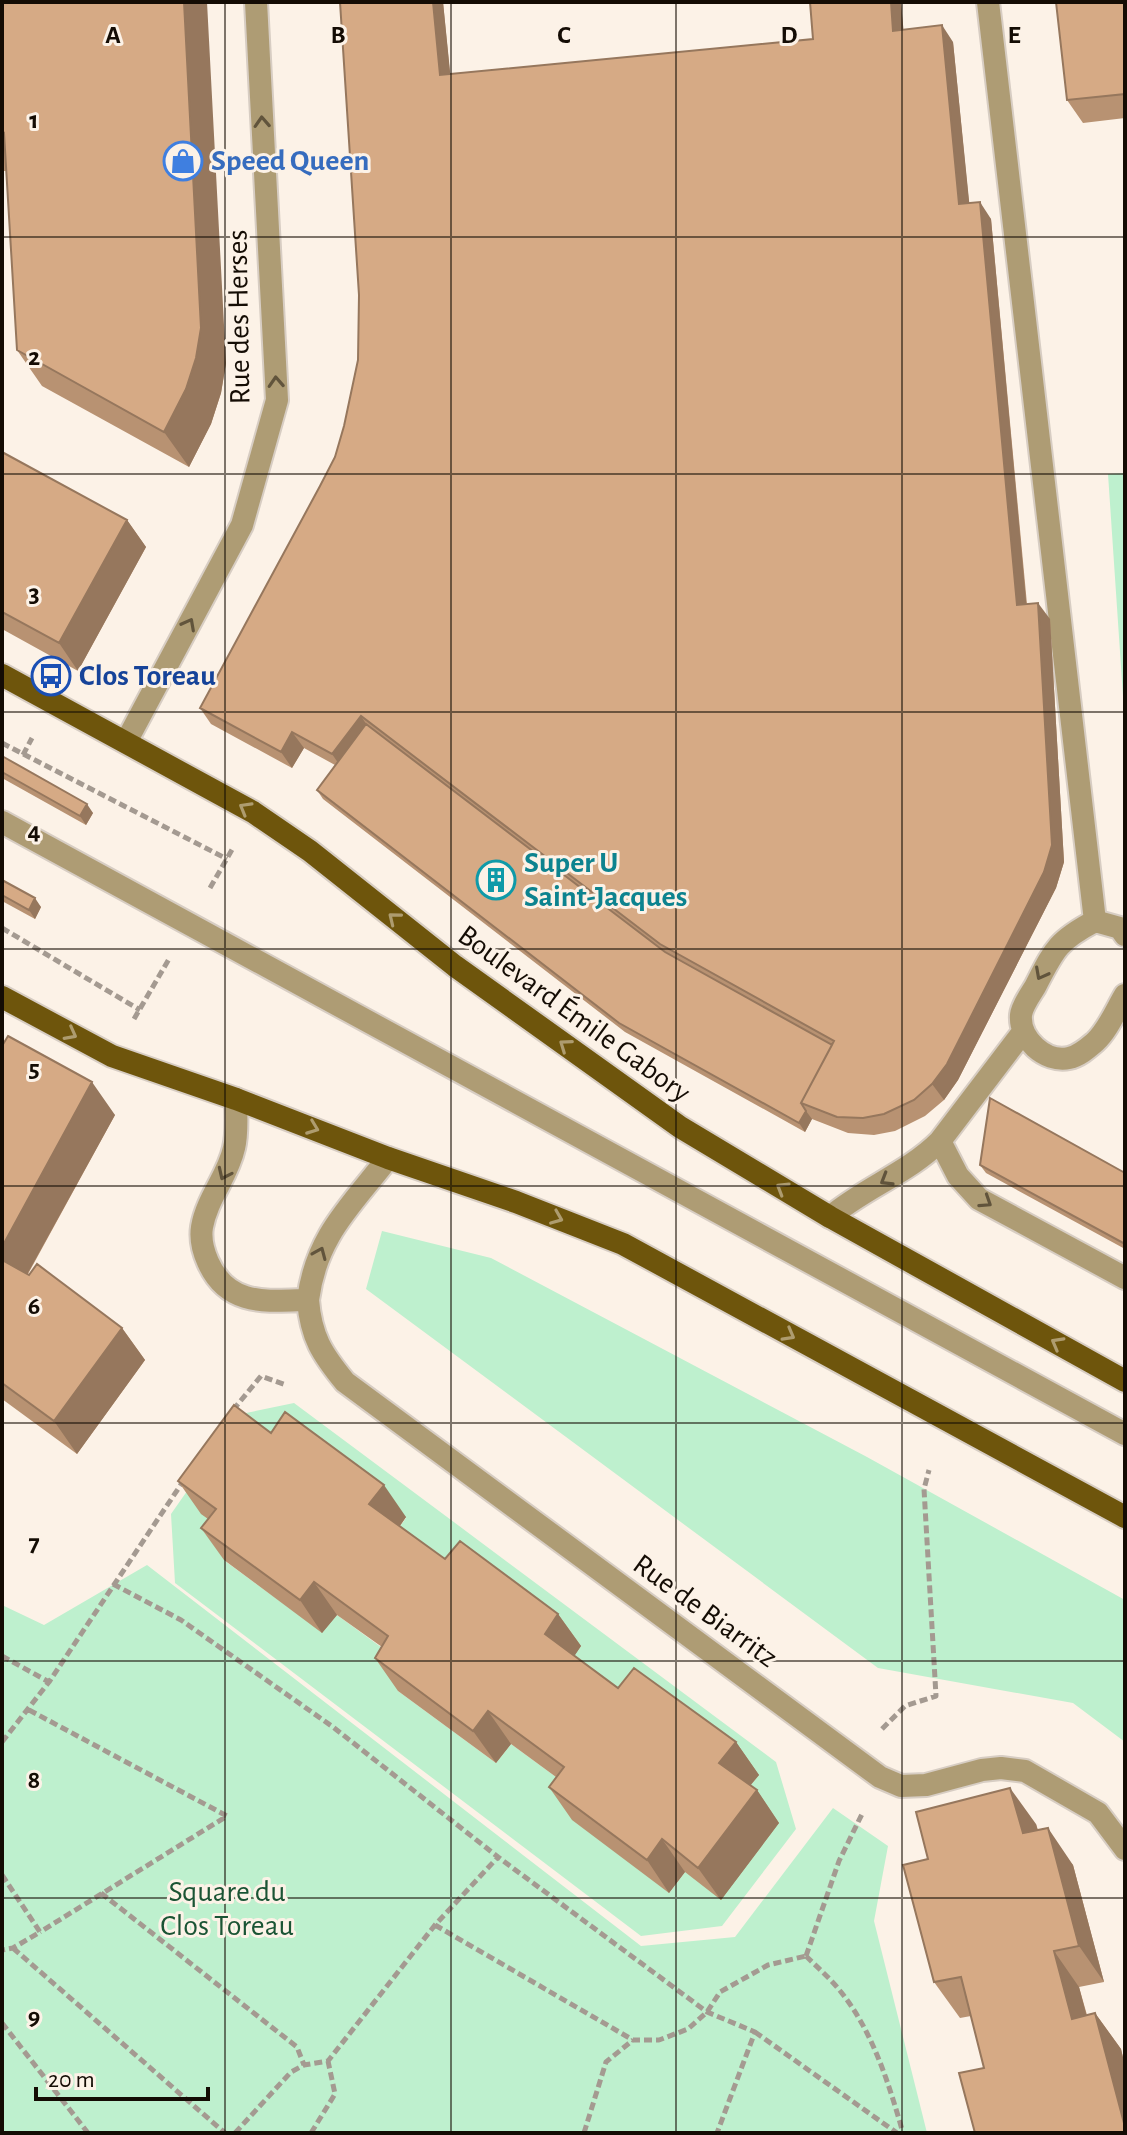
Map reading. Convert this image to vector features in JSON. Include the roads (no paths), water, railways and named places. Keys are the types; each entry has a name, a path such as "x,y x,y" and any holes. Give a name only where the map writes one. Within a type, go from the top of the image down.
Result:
{"main road":[{"name":"Boulevard Émile Gabory","path":"2,675 253,812 455,966 680,1127 830,1217 1125,1381"},
{"path":"2,997 112,1056 516,1202 623,1244 1125,1517"}],"street":[{"name":"Rue des Herses","path":"126,742 242,525 277,400 256,2"},
{"path":"988,2 1095,921"},
{"path":"2,822 1125,1434"},
{"path":"1125,935 1120,928 1095,921 1074,932 1054,949 1021,1012 1023,1032 1030,1043 1050,1056 1068,1059 1098,1039 1125,995"},
{"path":"830,1217 849,1201 925,1156 940,1141 1023,1032"},
{"path":"236,1099 235,1144 228,1171 212,1198 202,1227 203,1249 215,1277 235,1294 263,1301 308,1300 311,1275 322,1247 346,1207 388,1158"},
{"path":"940,1141 958,1176 979,1199 1125,1278"},
{"name":"Rue de Biarritz","path":"308,1300 310,1325 323,1356 345,1382 880,1777 901,1786 926,1785 982,1770 1001,1768 1025,1771 1098,1813 1125,1849"}],"place":[{"name":"Speed Queen","path":"183,161"},
{"name":"Clos Toreau","path":"51,676"},
{"name":"Super U Saint-Jacques","path":"496,880"}],"park label":[{"name":"Square du Clos Toreau","path":"227,1909"}]}
